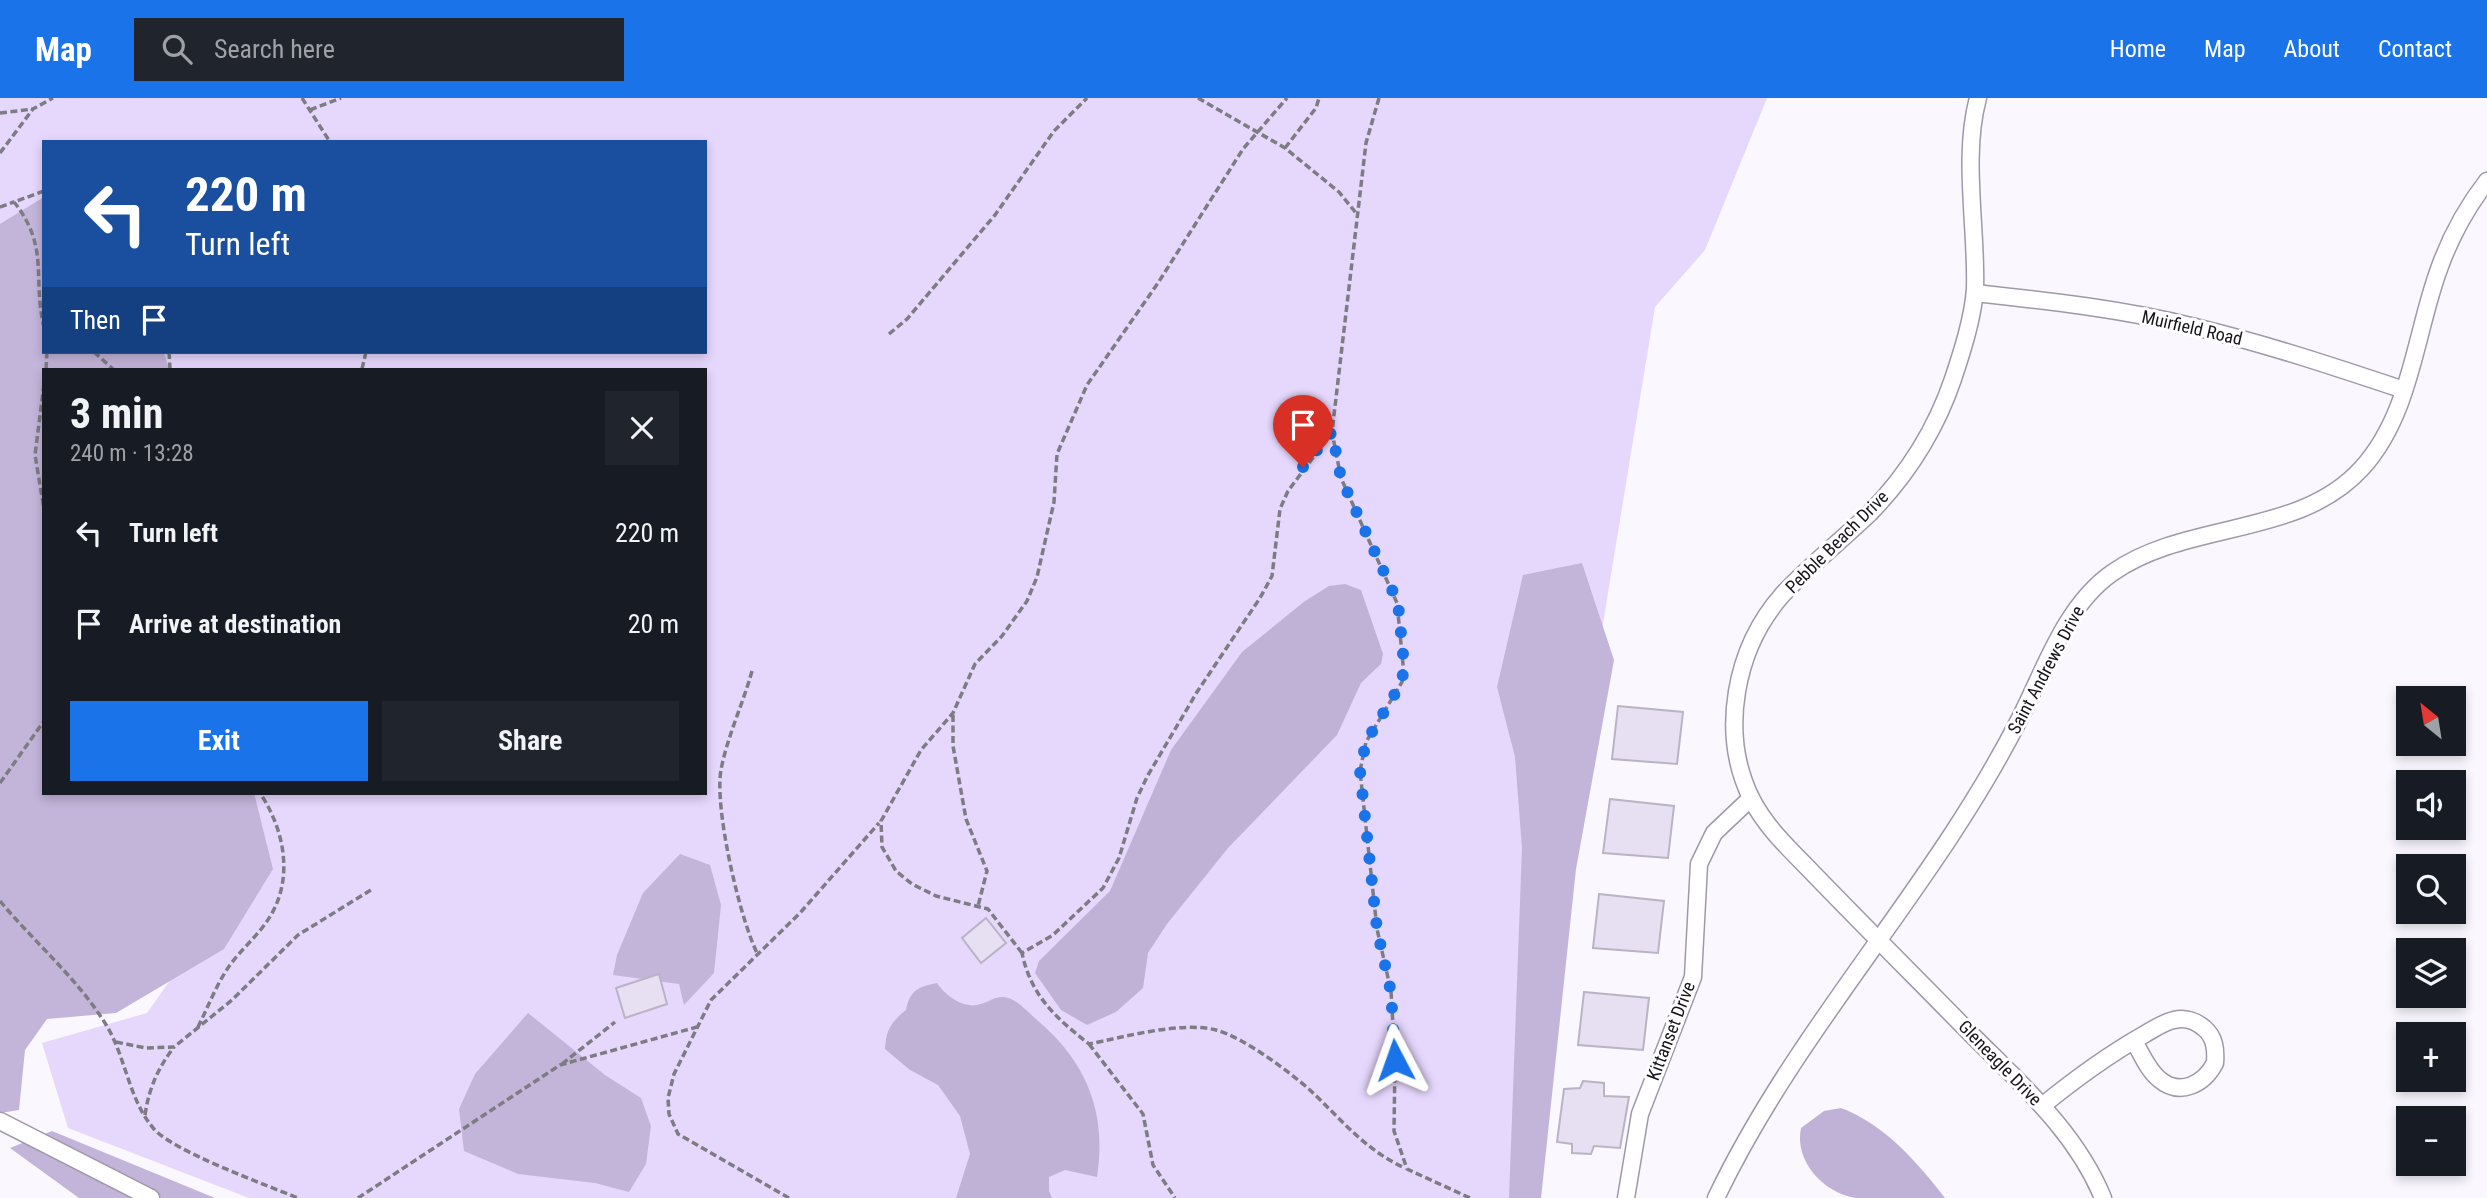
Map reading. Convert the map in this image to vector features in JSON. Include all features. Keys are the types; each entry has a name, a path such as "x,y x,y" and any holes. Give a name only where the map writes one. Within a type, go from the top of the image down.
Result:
{"street":[{"name":"Pebble Beach Drive","path":"1879,942 1784,844 1751,798 1742,773 1734,720 1742,667 1752,642 1783,594 1872,511 1911,463 1940,412 1952,380 1975,293 1972,143 1978,98"},
{"name":"Saint Andrews Drive","path":"1716,1198 1765,1106 1820,1022 1962,823 2019,721 2067,624 2085,598 2112,573 2138,559 2166,547 2288,513 2341,487 2363,467 2379,443 2404,390 2439,269 2455,233 2487,181"},
{"name":"Muirfield Road","path":"1975,293 2096,307 2195,327 2302,356 2404,390"},
{"name":"Kittanset Drive","path":"1626,1198 1640,1114 1693,977 1699,864 1714,832 1751,798"},
{"name":"Gleneagle Drive","path":"1879,942 2042,1106 2077,1149 2103,1198"},
{"path":"2042,1106 2084,1072 2134,1041 2174,1020 2186,1019 2206,1030 2213,1040 2215,1063 2201,1082 2191,1087 2169,1086 2152,1072 2134,1041"},
{"path":"0,1121 151,1198"}],"path":[{"path":"0,113 33,109 53,98"},
{"path":"302,98 329,140"},
{"path":"310,110 341,98"},
{"path":"889,334 907,319 995,215 1054,131 1087,98"},
{"path":"1198,98 1285,148 1339,192 1357,214"},
{"path":"789,1198 684,1140 673,1126 668,1098 674,1073 717,993 758,955 832,878 881,821 921,750 953,713 975,664 1015,620 1037,577 1054,502 1057,454 1087,385 1158,283 1256,131 1287,98"},
{"path":"1285,148 1315,108 1319,98"},
{"path":"1379,98 1366,143 1332,432 1341,478 1398,603 1404,664 1402,682 1366,742 1360,771 1377,929 1391,992 1395,1060 1394,1131 1407,1169"},
{"path":"0,153 33,109"},
{"path":"0,207 42,192"},
{"path":"14,202 31,226 36,239 38,302 42,319"},
{"path":"96,354 112,368"},
{"path":"42,400 35,455 42,497"},
{"path":"1022,953 1054,935 1103,888 1119,858 1137,798 1148,775 1272,576 1280,509 1288,491 1332,432"},
{"path":"752,671 721,770 719,794 746,932 758,955"},
{"path":"953,713 953,746 965,819 987,871 978,906"},
{"path":"0,783 42,724"},
{"path":"197,1028 228,967 265,924 282,888 283,847 273,814 261,795"},
{"path":"881,821 882,848 896,872 936,896 978,906 996,916 1022,953 1038,998 1054,1016 1089,1044 1143,1114 1153,1165 1175,1198"},
{"path":"145,1116 150,1091 161,1065 174,1047 232,1000 298,935 371,890"},
{"path":"0,901 85,996 116,1042 145,1116 168,1140 298,1198"},
{"path":"358,1198 560,1065 615,1022"},
{"path":"560,1065 697,1027"},
{"path":"1089,1044 1172,1029 1217,1030 1280,1068 1310,1090 1361,1142 1407,1169 1470,1198"},
{"path":"116,1042 146,1048 174,1047"}],"shaded area":[{"path":"0,98 1767,98 1705,250 1655,307 1570,824 1522,1198 249,1198 68,1128 42,1043 147,1013 267,844 253,795 707,795 707,368 42,368 0,692"},
{"path":"42,198 42,354 165,354 169,368 42,368 42,795 254,795 273,869 224,949 116,1013 47,1019 25,1050 19,1110 0,1113 0,224"},
{"path":"1582,563 1614,660 1576,869 1541,1198 1509,1198 1522,848 1515,757 1497,687 1523,575"},
{"path":"1345,584 1361,590 1383,654 1381,664 1361,683 1337,735 1228,848 1167,924 1148,953 1143,988 1116,1012 1087,1025 1061,1010 1035,973 1039,961 1110,891 1171,750 1242,652 1305,601 1329,586"},
{"path":"680,854 710,865 721,905 714,973 684,1005 679,984 613,975 617,955 643,893"},
{"path":"937,983 949,996 965,1004 977,1005 1003,997 1013,1000 1069,1053 1090,1090 1096,1110 1099,1131 1097,1177 1065,1170 1049,1177 1052,1198 956,1198 970,1154 960,1116 938,1085 910,1070 885,1049 890,1027 906,1010 913,994 920,988"},
{"path":"528,1013 605,1075 641,1098 651,1126 646,1164 629,1192 595,1183 518,1174 464,1151 459,1109 475,1074"},
{"path":"1841,1108 1871,1124 1899,1146 1945,1198 1856,1198 1832,1190 1822,1182 1814,1174 1802,1152 1801,1128 1824,1111"},
{"path":"52,1131 215,1198 79,1198 10,1148"}],"building":[{"path":"1618,706 1683,712 1677,764 1612,759"},
{"path":"1610,799 1674,806 1668,858 1603,853"},
{"path":"1599,894 1664,901 1658,953 1593,948"},
{"path":"986,918 1006,943 981,963 962,938"},
{"path":"659,974 667,1004 625,1018 616,988"},
{"path":"1584,992 1649,998 1643,1050 1578,1045"},
{"path":"1583,1081 1604,1083 1604,1096 1629,1097 1620,1148 1594,1146 1591,1154 1572,1153 1572,1144 1557,1142 1564,1089 1580,1088"}],"route":[{"path":"1303,467 1332,432 1341,478 1398,603 1404,664 1402,682 1366,742 1360,771 1367,813 1377,929 1391,992 1395,1060"}]}
